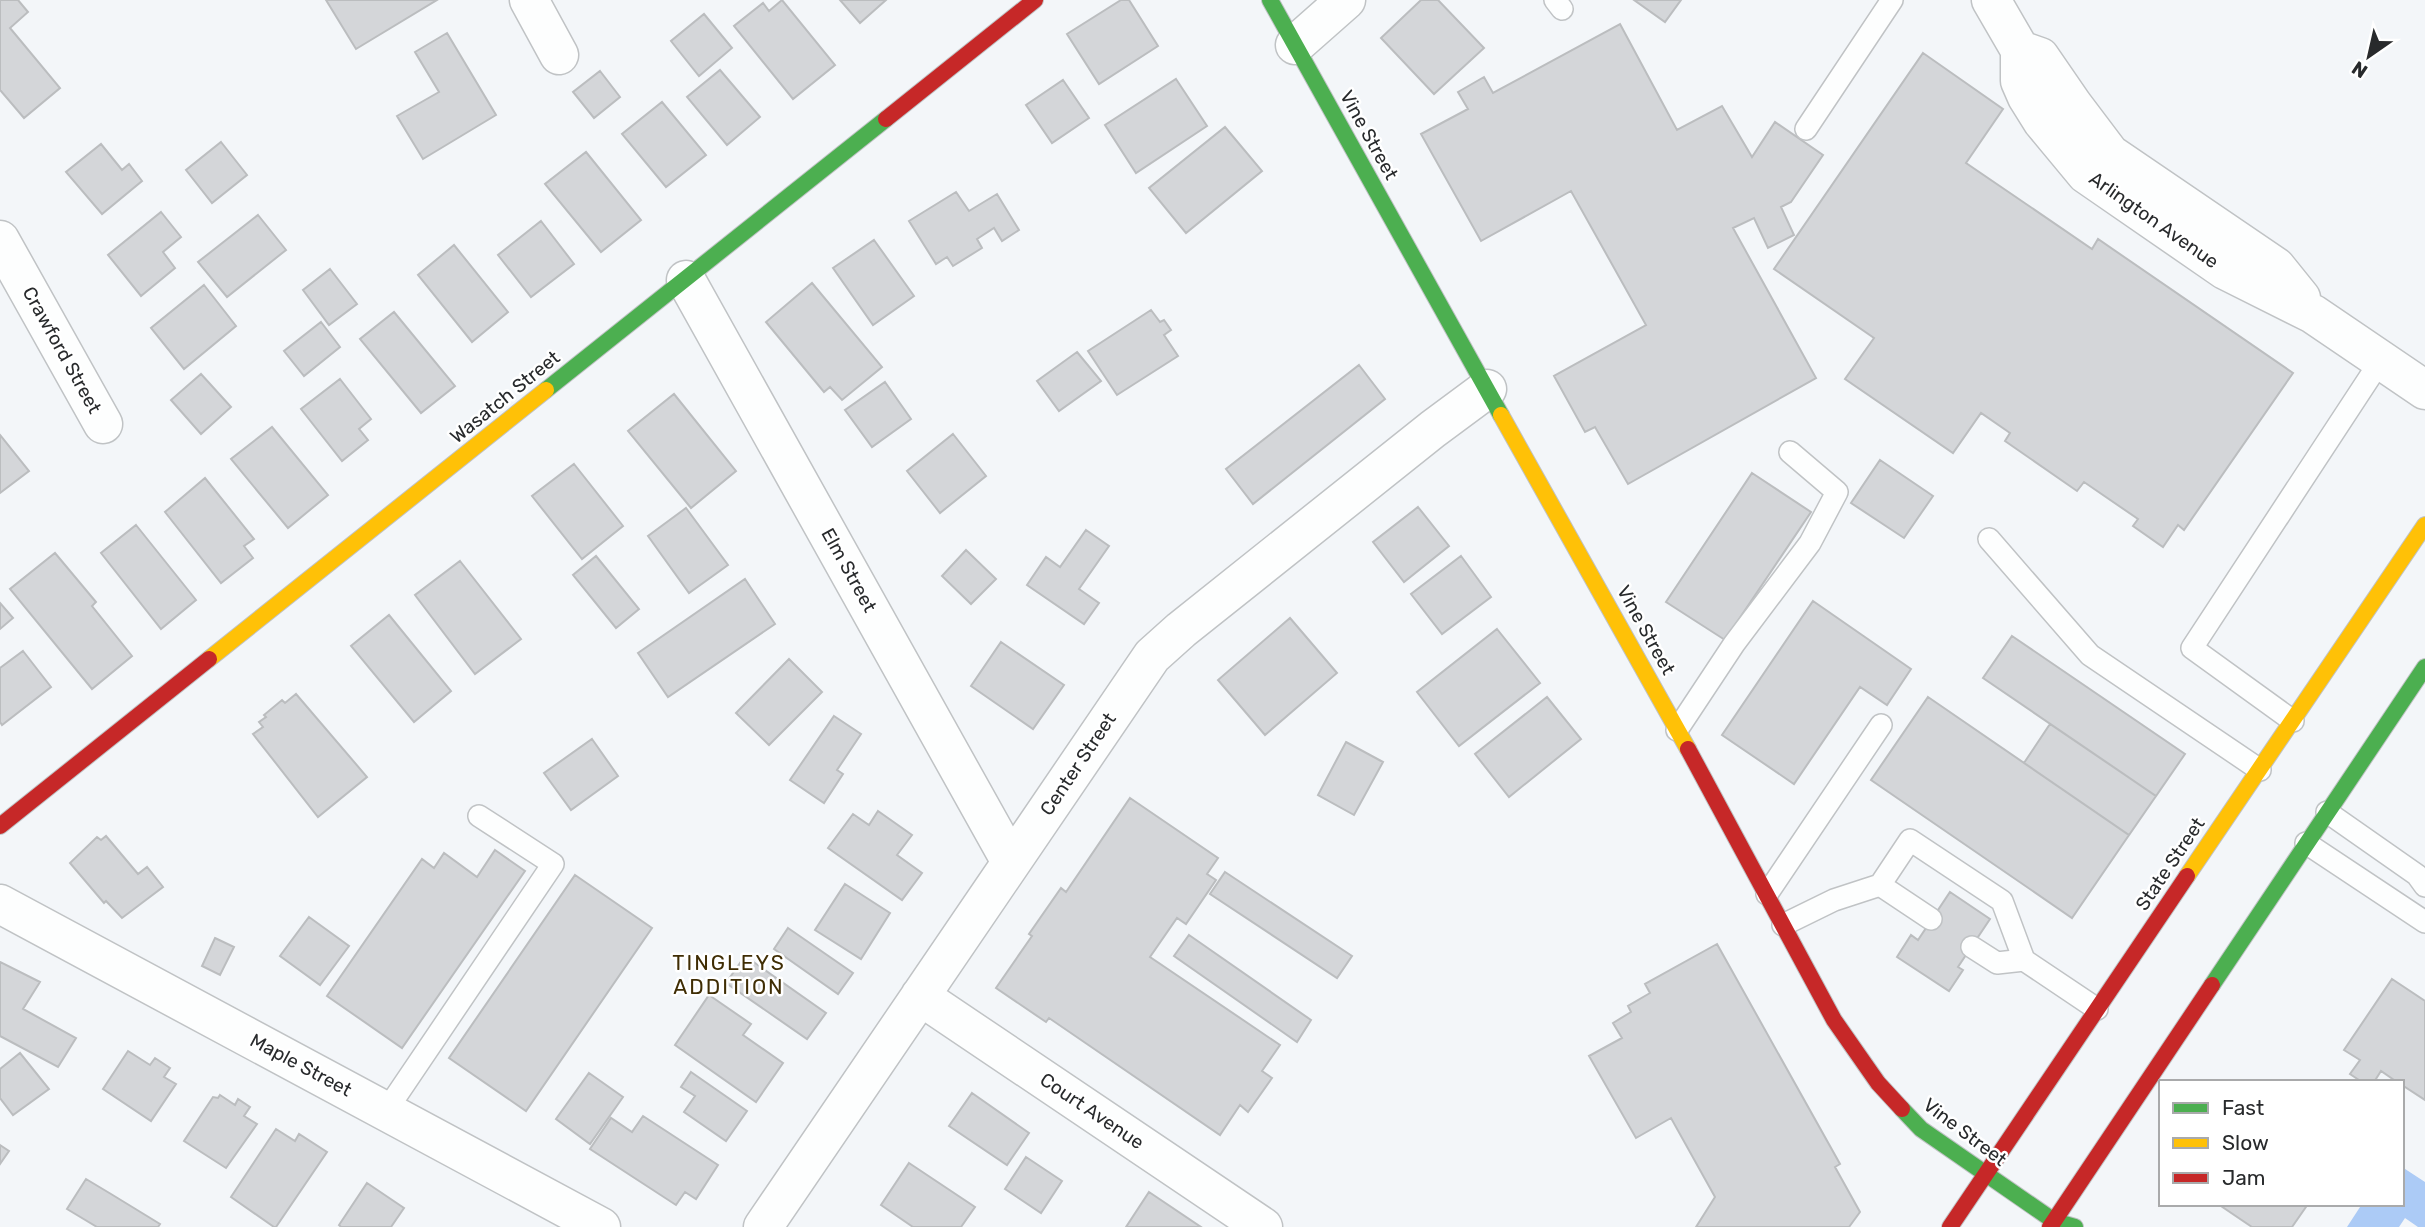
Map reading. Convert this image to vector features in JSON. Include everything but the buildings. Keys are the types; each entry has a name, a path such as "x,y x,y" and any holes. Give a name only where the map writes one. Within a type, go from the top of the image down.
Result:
{"street":[{"path":"529,0 559,55"},
{"name":"Wasatch Street","path":"0,826 1035,0"},
{"name":"Vine Street","path":"1270,0 1677,730 1834,1020 1878,1083 1921,1129 2054,1225 2076,1227"},
{"path":"1295,45 1346,0"},
{"name":"Arlington Avenue","path":"1991,0 2020,50 2040,57 2110,153 2276,267 2313,314 2425,390"},
{"name":"Crawford Street","path":"0,240 103,424"},
{"name":"Elm Street","path":"685,279 1011,862"},
{"name":"Center Street","path":"763,1227 1152,656 1487,388"},
{"name":"State Street","path":"1950,1227 2425,525"},
{"path":"2054,1225 2425,667"},
{"name":"Maple Street","path":"0,904 601,1227"},
{"name":"Court Avenue","path":"920,996 1228,1191 1263,1227"}],"lane":[{"path":"1806,129 1892,0"},
{"path":"2293,721 2192,648 2381,360"},
{"path":"1677,730 1734,644 1810,543 1837,492 1790,452"},
{"path":"1990,539 2090,654 2260,770"},
{"path":"1767,894 1881,725"},
{"path":"2327,812 2417,875 2425,886"},
{"path":"386,1111 553,864 479,816"},
{"path":"1783,925 1834,900 1880,885 1910,840 2002,901 2024,960 2097,1009"},
{"path":"2306,843 2425,922"},
{"path":"1880,885 1931,919"},
{"path":"1972,947 1997,963 2024,960"}],"water":[{"path":"2404,1168 2425,1182 2425,1227 2418,1227 2405,1218 2399,1227 2347,1227 2361,1206 2404,1206"}],"traffic: fast":[{"path":"1270,0 1501,415"},
{"path":"546,390 886,119"},
{"path":"2212,985 2425,667"},
{"path":"1902,1109 1921,1129 2054,1221 2075,1227"}],"traffic: slow":[{"path":"209,659 546,390"},
{"path":"1501,415 1688,749"},
{"path":"2187,876 2425,525"}],"traffic: jam":[{"path":"886,119 1035,0"},
{"path":"0,826 209,659"},
{"path":"1688,749 1834,1020 1878,1083 1902,1109"},
{"path":"1950,1227 2187,876"},
{"path":"2050,1227 2212,985"}],"district":[{"name":"TINGLEYS ADDITION","path":"729,974"}]}
